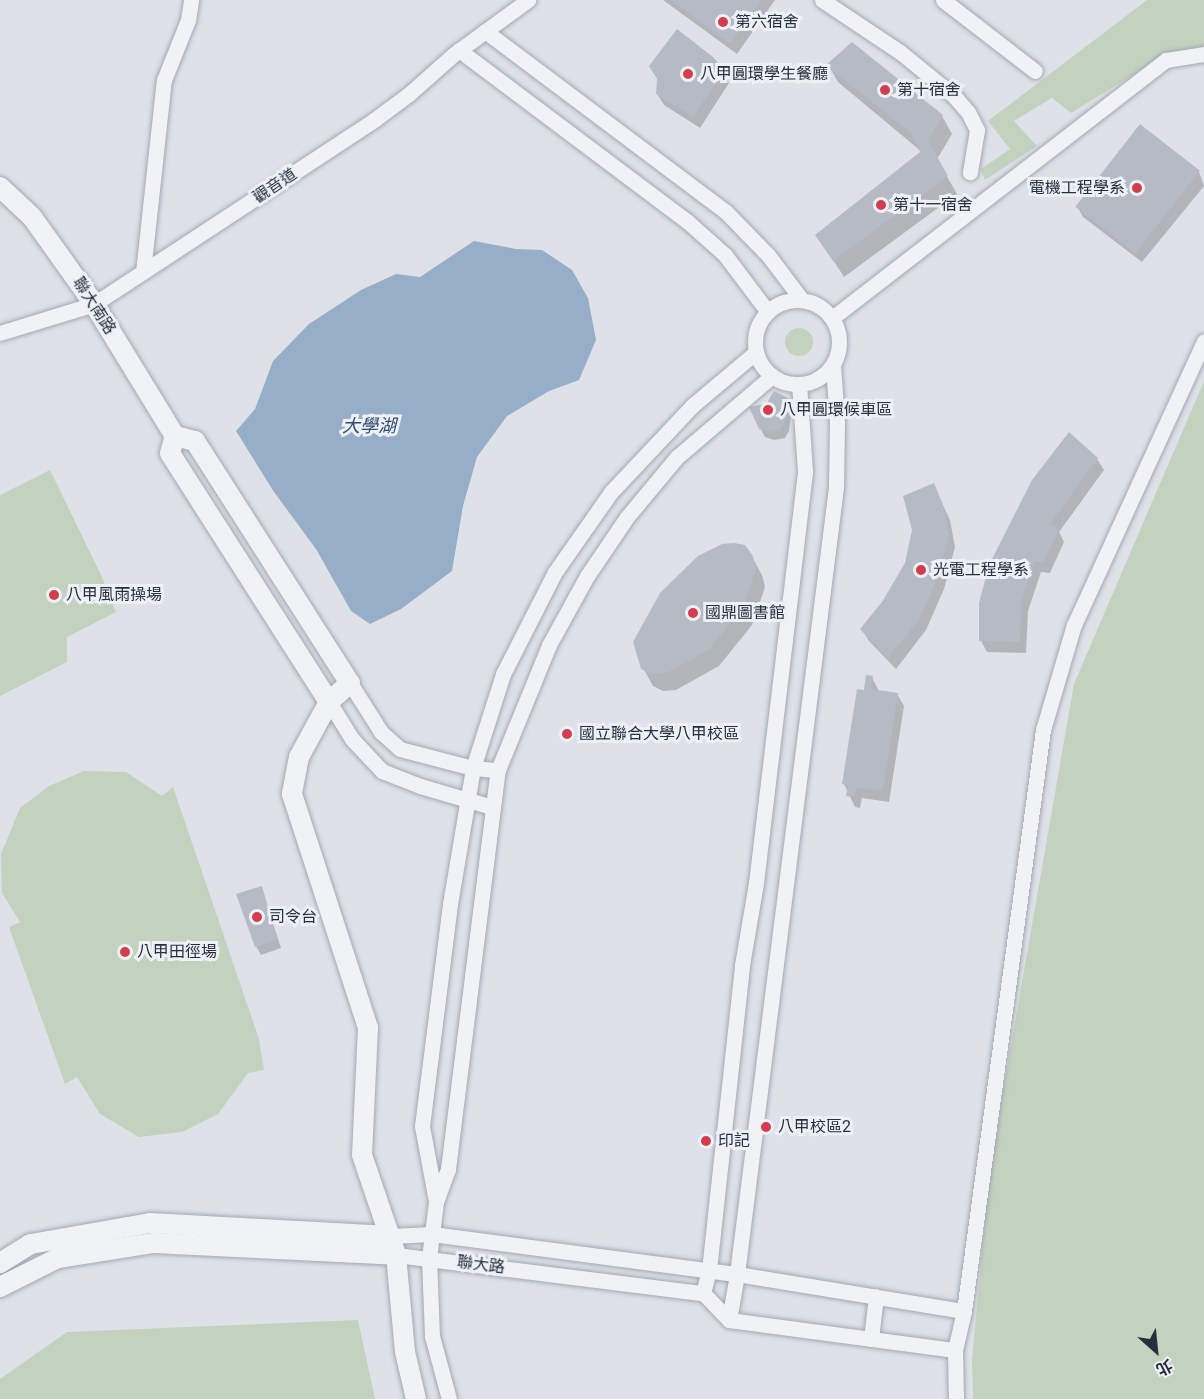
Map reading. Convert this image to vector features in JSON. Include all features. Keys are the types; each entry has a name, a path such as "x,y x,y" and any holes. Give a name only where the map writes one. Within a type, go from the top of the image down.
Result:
{"street":[{"path":"143,272 164,80 188,20 191,0"},
{"name":"觀音道","path":"0,333 94,304 383,113 409,94 459,50 528,0"},
{"path":"822,0 900,52 947,90 968,112 977,130 970,172"},
{"path":"943,0 1035,71"},
{"path":"485,31 726,212 768,255 802,300"},
{"path":"459,50 688,222 724,255 768,312"},
{"path":"832,318 1166,60 1204,54"},
{"name":"聯大南路","path":"0,187 32,217 94,304 175,436"},
{"path":"802,300 814,303 832,318 839,338 839,349 833,364 824,374 813,381 790,384 772,376 762,365 756,352 756,338 760,324 768,312 784,303 802,300"},
{"path":"956,1399 955,1350 964,1311 1043,730 1074,625 1204,341"},
{"path":"436,1202 422,1126 450,904 473,768 503,674 555,572 611,492 693,405 756,352"},
{"path":"729,1320 737,1274 836,487 837,423 833,364"},
{"path":"449,1399 432,1336 429,1258 436,1202 448,1169 498,770 549,645 586,576 627,517 677,457 772,376"},
{"path":"800,384 805,471 756,883 742,965 709,1270 703,1293 729,1320 955,1350"},
{"path":"492,807 467,801 382,771 352,739 170,453 175,436 195,441 381,732 400,749 473,768 498,770"},
{"path":"350,682 329,702 299,757 292,794 368,1028 362,1155 396,1255 405,1352 416,1399"},
{"name":"聯大路","path":"0,1263 32,1244 150,1223 390,1236 432,1234 737,1274 964,1311"},
{"name":"聯大路","path":"0,1287 58,1258 154,1243 429,1258 703,1293"},
{"path":"871,1339 876,1296"}],"green space":[{"path":"1147,0 1204,0 1204,47 1154,62 1071,113 1052,98 1014,121 1037,146 985,180 981,169 1010,149 988,121"},
{"path":"799,328 809,332 813,342 809,352 799,356 789,352 785,342 789,332"},
{"path":"1204,381 1204,1399 973,1399 972,1360 990,1166 1074,684"},
{"name":"八甲風雨操場","path":"50,470 102,577 116,612 67,637 67,662 0,696 0,495"},
{"name":"八甲田徑場","path":"84,771 126,772 162,796 173,787 259,1039 264,1070 248,1073 218,1114 182,1132 139,1137 100,1114 77,1077 65,1084 9,927 20,922 2,893 1,854 20,808 49,786"},
{"path":"358,1320 375,1399 0,1399 0,1379 67,1332"}],"water":[{"name":"大學湖","path":"474,241 516,249 542,250 572,270 588,298 596,340 579,380 549,391 507,416 477,457 463,506 452,571 401,609 370,624 351,611 316,549 274,492 236,431 255,409 273,361 309,324 361,290 396,274 420,277"}],"building":[{"name":"第六宿舍","path":"671,0 761,0 730,44"},
{"name":"八甲圓環學生餐廳","path":"677,29 713,57 724,70 693,117 656,94 657,79 649,66"},
{"path":"852,42 943,115 928,141 948,176 833,261 815,235 920,152 911,133 826,65"},
{"name":"電機工程學系","path":"1140,124 1200,171 1135,254 1075,207"},
{"name":"八甲圓環候車區","path":"774,391 788,398 785,422 780,430 769,432 759,429 749,407 766,404"},
{"path":"1069,432 1098,458 1050,524 1059,529 1043,562 1035,561 1022,598 1020,642 979,641 979,603 989,565 1032,480"},
{"name":"光電工程學系","path":"934,483 944,507 949,535 938,577 920,618 888,658 860,629 882,602 905,563 912,530 903,496"},
{"name":"國鼎圖書館","path":"722,544 745,545 753,556 756,569 743,608 709,649 684,664 666,673 652,674 641,669 633,642 660,593 698,556"},
{"path":"866,675 873,676 871,689 898,693 883,791 856,787 854,797 846,796 848,785 842,784 857,689 864,690"},
{"name":"司令台","path":"262,886 277,940 255,947 236,894"}],"place":[{"name":"第六宿舍","path":"723,22"},
{"name":"八甲圓環學生餐廳","path":"688,74"},
{"name":"第十宿舍","path":"885,90"},
{"name":"電機工程學系","path":"1137,188"},
{"name":"第十一宿舍","path":"881,205"},
{"name":"八甲圓環候車區","path":"768,410"},
{"name":"光電工程學系","path":"921,570"},
{"name":"八甲風雨操場","path":"54,595"},
{"name":"國鼎圖書館","path":"693,613"},
{"name":"國立聯合大學八甲校區","path":"567,734"},
{"name":"司令台","path":"257,917"},
{"name":"八甲田徑場","path":"125,952"},
{"name":"八甲校區2","path":"766,1127"},
{"name":"印記","path":"706,1141"}]}
